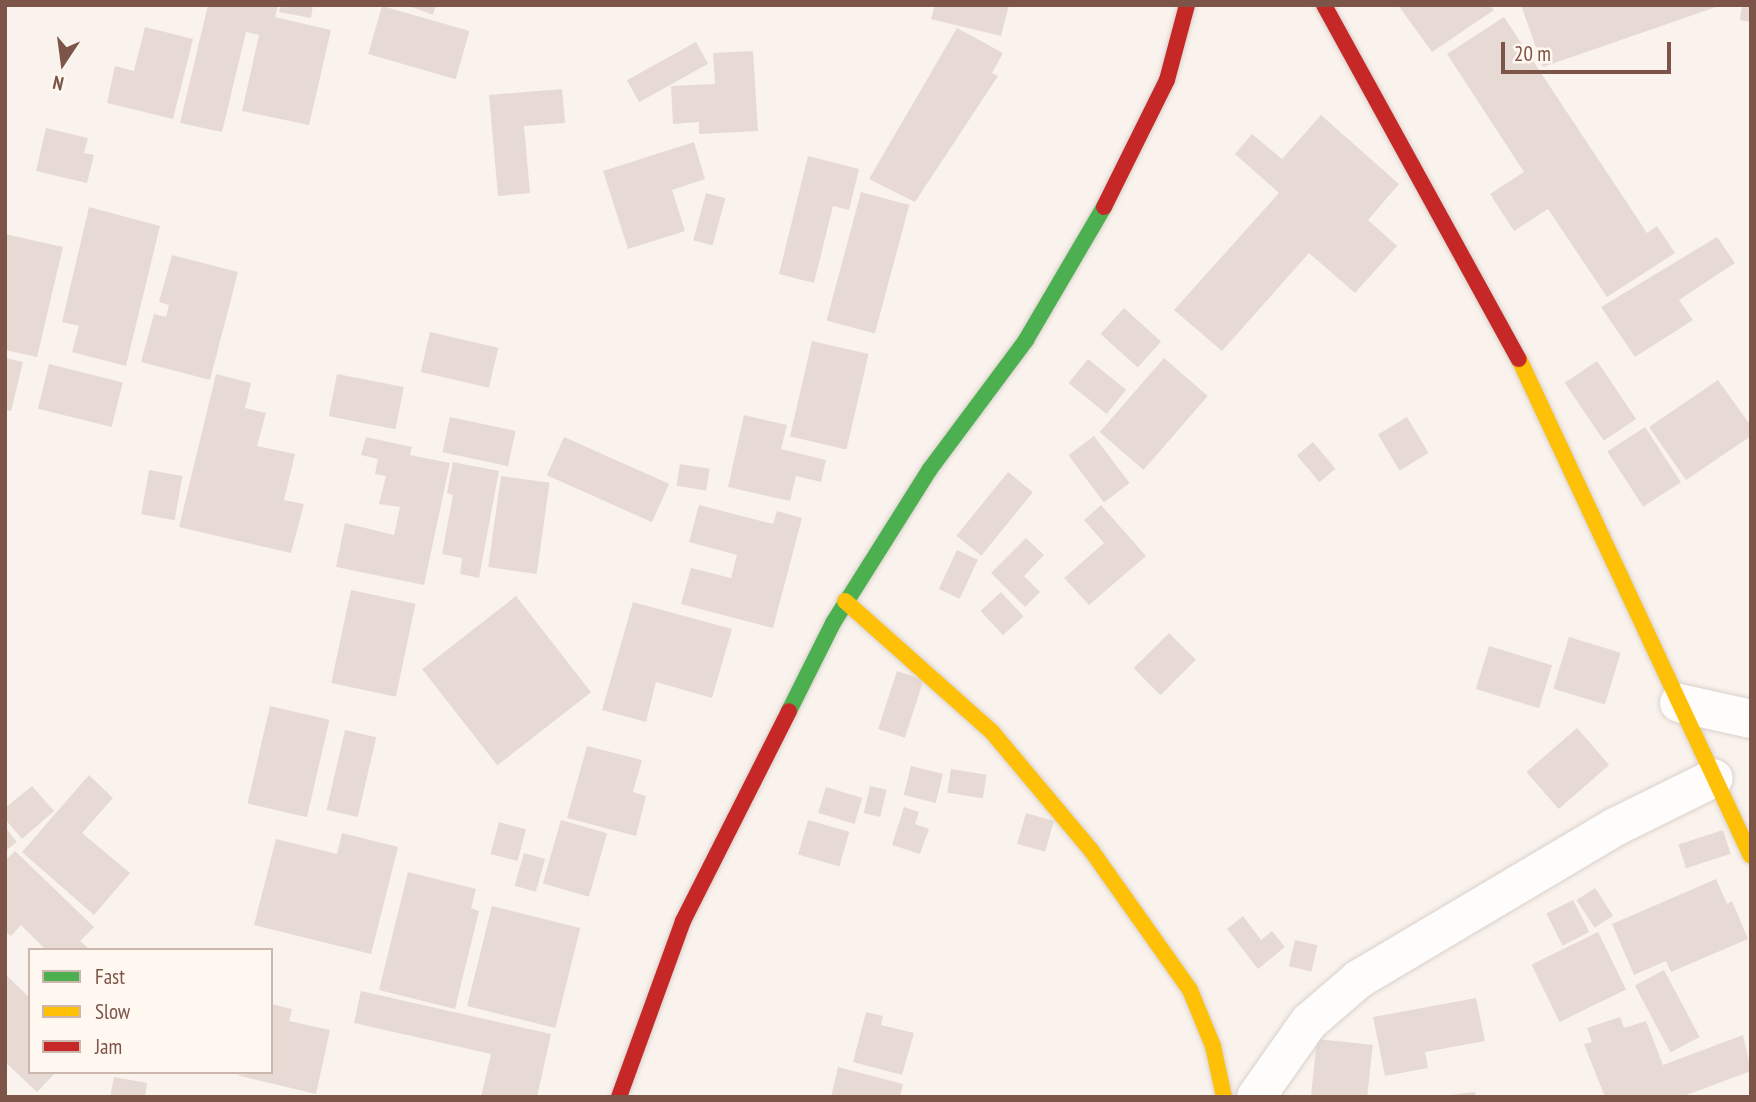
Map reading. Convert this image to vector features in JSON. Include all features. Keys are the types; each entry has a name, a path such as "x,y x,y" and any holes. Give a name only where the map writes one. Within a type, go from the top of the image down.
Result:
{"street":[{"path":"619,1097 683,921 845,601 930,469 1026,340 1118,183 1167,80 1187,5"},
{"path":"1324,5 1498,313 1751,856"},
{"path":"845,601 992,732 1091,850 1190,989 1213,1046 1224,1097"},
{"path":"1679,703 1751,719"},
{"path":"1256,1097 1309,1022 1359,979 1615,827 1714,778"}],"building":[{"path":"208,5 278,5 275,17 331,30 309,125 242,111 259,35 246,32 222,132 180,123"},
{"path":"281,5 313,5 311,18 279,12"},
{"path":"406,5 436,5 433,15"},
{"path":"935,5 1009,5 1001,36 931,19"},
{"path":"1398,5 1490,5 1494,10 1432,52"},
{"path":"1521,5 1719,5 1719,6 1543,67"},
{"path":"1742,5 1751,5 1751,22 1740,20"},
{"path":"382,6 469,31 456,79 368,54"},
{"path":"1504,17 1647,233 1657,226 1675,253 1607,297 1548,209 1514,231 1490,194 1524,172 1447,54"},
{"path":"145,27 193,39 173,119 107,103 115,66 134,71"},
{"path":"957,28 1003,53 992,73 998,76 915,202 869,179"},
{"path":"696,42 708,64 639,102 627,80"},
{"path":"753,51 758,131 699,134 699,122 673,124 671,86 715,84 713,53"},
{"path":"562,89 565,123 524,126 530,193 498,196 489,95"},
{"path":"1321,115 1399,184 1368,220 1397,246 1355,293 1309,253 1222,351 1174,310 1279,193 1235,154 1252,134 1282,159"},
{"path":"46,128 88,138 84,153 94,155 87,183 36,171"},
{"path":"694,142 705,179 672,190 685,231 628,249 603,171"},
{"path":"808,156 859,169 849,210 833,206 814,283 779,274"},
{"path":"861,192 909,205 875,333 827,320"},
{"path":"706,193 725,198 713,246 693,240"},
{"path":"89,207 160,226 126,366 72,352 79,326 62,322"},
{"path":"5,234 63,247 37,357 5,350"},
{"path":"1717,237 1735,263 1679,300 1693,320 1635,357 1601,307"},
{"path":"172,255 238,272 210,380 141,362 154,314 166,317 169,305 159,302"},
{"path":"1124,308 1161,341 1138,367 1101,334"},
{"path":"430,332 498,348 489,388 421,372"},
{"path":"812,341 869,354 846,450 790,436"},
{"path":"5,358 23,362 11,411 5,410"},
{"path":"1164,358 1208,396 1143,470 1100,432"},
{"path":"1088,359 1126,390 1107,414 1068,383"},
{"path":"1597,361 1636,419 1604,441 1565,383"},
{"path":"49,364 123,382 112,427 38,409"},
{"path":"216,374 251,383 245,408 266,413 257,446 295,454 284,500 304,504 291,553 179,527"},
{"path":"337,374 404,387 396,429 329,416"},
{"path":"1718,380 1751,426 1751,436 1686,480 1649,427"},
{"path":"744,415 787,425 781,449 826,460 821,482 796,476 790,501 728,487"},
{"path":"450,417 516,431 508,466 443,452"},
{"path":"1407,417 1429,453 1399,471 1378,435"},
{"path":"1645,427 1681,482 1643,507 1607,452"},
{"path":"1094,436 1130,483 1104,502 1068,455"},
{"path":"366,437 412,447 410,455 450,463 424,585 336,567 345,523 394,535 400,507 379,504 386,476 375,474 378,459 361,455"},
{"path":"564,437 669,484 652,522 547,475"},
{"path":"1313,442 1335,469 1319,482 1297,455"},
{"path":"453,462 499,471 479,578 460,574 462,558 442,554 453,495 447,493"},
{"path":"680,464 710,469 706,490 677,486"},
{"path":"149,470 182,476 175,520 141,514"},
{"path":"1008,472 1033,492 981,556 956,536"},
{"path":"501,476 550,483 537,574 488,567"},
{"path":"699,505 773,524 777,511 802,518 773,628 681,604 691,568 731,578 737,555 689,542"},
{"path":"1101,505 1146,556 1089,605 1064,578 1104,543 1084,520"},
{"path":"1026,538 1044,555 1024,576 1040,592 1025,607 991,573"},
{"path":"957,550 978,560 960,599 939,589"},
{"path":"351,590 416,604 396,697 331,683"},
{"path":"1001,592 1024,616 1003,635 981,611"},
{"path":"516,596 591,692 497,765 422,669"},
{"path":"633,602 732,629 712,698 656,682 646,722 602,710"},
{"path":"1169,633 1196,660 1161,695 1134,668"},
{"path":"1569,637 1621,653 1605,704 1553,689"},
{"path":"1489,646 1552,665 1539,708 1476,689"},
{"path":"897,671 924,680 905,738 878,729"},
{"path":"270,706 329,720 307,817 248,803"},
{"path":"1577,728 1609,765 1559,809 1526,772"},
{"path":"345,730 376,737 358,817 327,810"},
{"path":"587,746 642,760 633,792 646,796 636,836 567,818"},
{"path":"911,766 943,774 936,803 904,795"},
{"path":"951,769 987,775 983,798 947,793"},
{"path":"89,775 113,798 82,833 130,873 94,915 22,852"},
{"path":"32,786 54,811 22,839 5,819 5,808"},
{"path":"870,786 887,790 880,817 864,813"},
{"path":"826,787 862,798 854,824 818,813"},
{"path":"904,807 919,812 915,824 929,829 920,854 892,845"},
{"path":"1026,813 1054,821 1045,852 1017,844"},
{"path":"561,820 607,833 589,897 543,883"},
{"path":"808,820 849,832 839,866 798,855"},
{"path":"499,822 526,829 518,861 490,854"},
{"path":"5,827 17,842 5,851"},
{"path":"1723,830 1731,854 1686,868 1678,845"},
{"path":"342,833 398,847 371,954 254,925 276,839 337,854"},
{"path":"15,851 94,927 80,941 88,948 44,948 21,925 11,936 5,931 5,861"},
{"path":"524,853 545,859 536,892 515,886"},
{"path":"408,872 476,889 471,908 479,911 455,1009 379,990"},
{"path":"1716,879 1727,904 1732,901 1748,939 1671,972 1666,961 1634,975 1612,924"},
{"path":"1595,888 1613,916 1595,928 1577,900"},
{"path":"1573,900 1589,932 1563,946 1546,914"},
{"path":"492,906 580,928 555,1028 467,1006"},
{"path":"1243,916 1261,940 1272,931 1285,947 1258,969 1227,929"},
{"path":"1598,932 1626,990 1560,1022 1531,964"},
{"path":"1295,940 1317,945 1311,971 1289,966"},
{"path":"1664,970 1700,1037 1671,1053 1635,985"},
{"path":"5,974 28,996 28,1074 54,1074 37,1092 5,1062"},
{"path":"361,991 551,1034 537,1097 481,1097 491,1054 354,1023"},
{"path":"1476,998 1485,1041 1425,1052 1428,1068 1385,1076 1373,1017"},
{"path":"273,1004 292,1009 289,1021 330,1030 316,1094 236,1075 273,1074"},
{"path":"866,1012 883,1016 881,1025 914,1033 902,1075 853,1062"},
{"path":"1620,1017 1624,1028 1646,1021 1663,1065 1743,1035 1751,1071 1681,1097 1605,1097 1584,1044 1592,1042 1587,1028"},
{"path":"1317,1039 1373,1045 1367,1097 1311,1097"},
{"path":"838,1067 903,1084 900,1097 831,1097"},
{"path":"114,1077 147,1083 145,1097 110,1097"},
{"path":"1475,1092 1476,1097 1449,1097 1449,1095"}],"traffic: fast":[{"path":"789,711 833,623 930,469 1026,340 1104,207"}],"traffic: slow":[{"path":"1519,359 1751,856"},
{"path":"845,601 992,732 1091,850 1190,990 1213,1046 1224,1097"}],"traffic: jam":[{"path":"1104,207 1167,80 1187,5"},
{"path":"1324,5 1519,359"},
{"path":"619,1097 683,921 789,711"}]}
